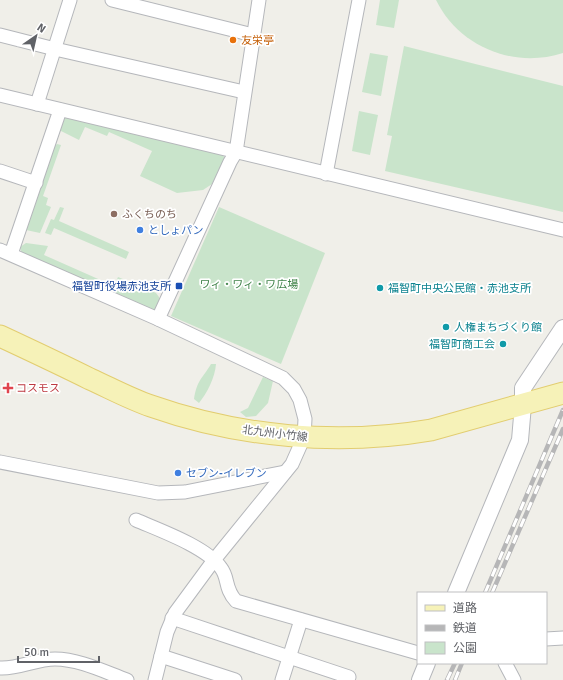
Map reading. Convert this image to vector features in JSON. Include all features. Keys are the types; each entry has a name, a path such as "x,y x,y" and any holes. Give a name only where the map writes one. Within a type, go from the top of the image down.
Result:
{"main road":[{"name":"北九州小竹線","path":"0,336 150,406 211,423 247,430 304,437 340,439 409,434 431,430 554,396"}],"street":[{"path":"37,104 70,0"},
{"path":"112,0 253,35"},
{"path":"158,320 230,162 236,152 259,0"},
{"path":"326,174 359,0"},
{"path":"0,35 244,92"},
{"path":"0,95 563,230"},
{"path":"60,110 36,183 6,252 283,378 294,389 300,400 305,419 304,437 292,464 214,560 184,599 172,618 155,680"},
{"path":"0,171 36,183"},
{"path":"456,592 520,440 524,385 563,328"},
{"path":"0,462 158,493 185,492 285,472"},
{"path":"136,520 175,536 214,560 222,569 229,593 236,601 417,653"},
{"path":"172,618 349,677"},
{"path":"282,680 301,620"},
{"path":"547,639 563,638"},
{"path":"161,656 235,680"},
{"path":"0,668 10,669 55,659 72,661 127,680"},
{"path":"420,680 427,664"},
{"path":"506,664 514,680"}],"green space":[{"path":"380,0 399,0 394,28 376,25"},
{"path":"436,0 563,0 563,53 544,57 526,58 507,56 490,50 473,42 459,30 446,16"},
{"path":"404,46 563,86 563,212 385,171 392,136 387,135"},
{"path":"370,53 388,56 381,96 362,92"},
{"path":"359,111 378,115 370,155 352,151"},
{"path":"64,116 222,153 225,159 212,184 203,190 177,193 140,176 152,151 109,132 107,136 85,127 79,140 61,131 60,127"},
{"path":"57,144 61,145 43,196 48,198 46,205 51,207 40,233 26,230 53,148"},
{"path":"60,207 64,208 59,221 129,252 126,259 54,228 51,235 45,233 51,219 54,220"},
{"name":"ワィ・ワィ・ワ広場","path":"219,207 325,253 281,364 171,316"},
{"path":"26,243 48,246 44,255 114,286 118,277 156,293 159,297 160,305 154,312 22,254 20,247"},
{"path":"211,364 216,364 214,375 208,390 199,403 194,399 197,388 200,380"},
{"path":"263,377 273,381 268,403 256,416 246,417 240,412 248,408"}],"railway":[{"path":"485,592 563,410"},
{"path":"492,592 563,429"},
{"path":"447,680 455,664"},
{"path":"455,680 462,664"}],"place":[{"name":"友栄亭","path":"233,40"},
{"name":"ふくちのち","path":"114,214"},
{"name":"としょパン","path":"140,230"},
{"name":"福智町役場赤池支所","path":"179,286"},
{"name":"福智町中央公民館・赤池支所","path":"380,288"},
{"name":"人権まちづくり館","path":"446,327"},
{"name":"福智町商工会","path":"503,344"},
{"name":"コスモス","path":"8,388"},
{"name":"セブン-イレブン","path":"178,473"}]}
